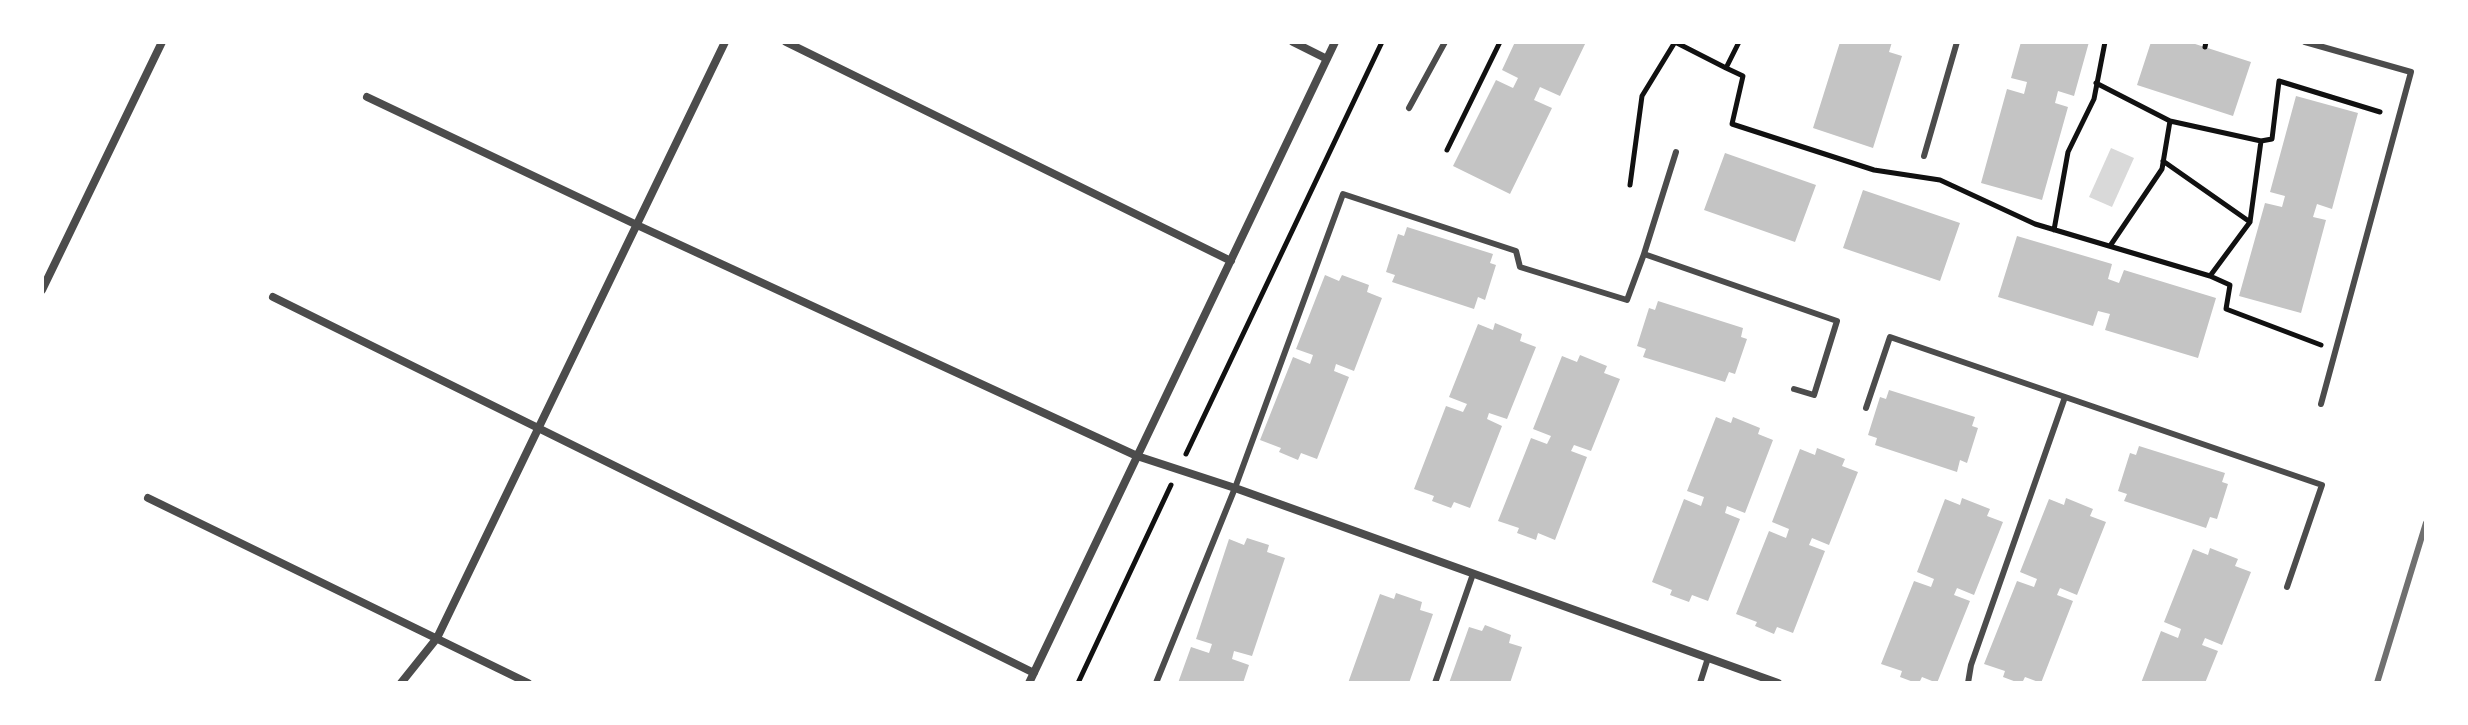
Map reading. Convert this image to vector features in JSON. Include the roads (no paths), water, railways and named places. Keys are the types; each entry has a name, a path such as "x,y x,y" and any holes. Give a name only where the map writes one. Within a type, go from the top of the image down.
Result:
{"street":[{"path":"42,290 162,42"},
{"path":"401,683 437,638 725,42"},
{"path":"786,42 1231,261"},
{"path":"1293,42 1327,59"},
{"path":"1029,683 1335,42"},
{"path":"367,97 1137,456 1235,488 1778,683"},
{"path":"273,297 1034,673"},
{"path":"148,498 528,683"}],"lane":[{"path":"1409,108 1445,42"},
{"path":"1924,156 1957,42"},
{"path":"2305,42 2411,72 2321,404"},
{"path":"1156,683 1235,488 1343,194 1516,251 1520,267 1627,300 1676,152"},
{"path":"1644,254 1837,321 1814,395 1794,389"},
{"path":"1866,408 1890,337 2322,485 2287,587"},
{"path":"1968,683 1971,665 2065,397"},
{"path":"1435,683 1473,574"},
{"path":"1700,683 1708,658"}],"railway":[{"path":"2377,683 2426,523"}]}
